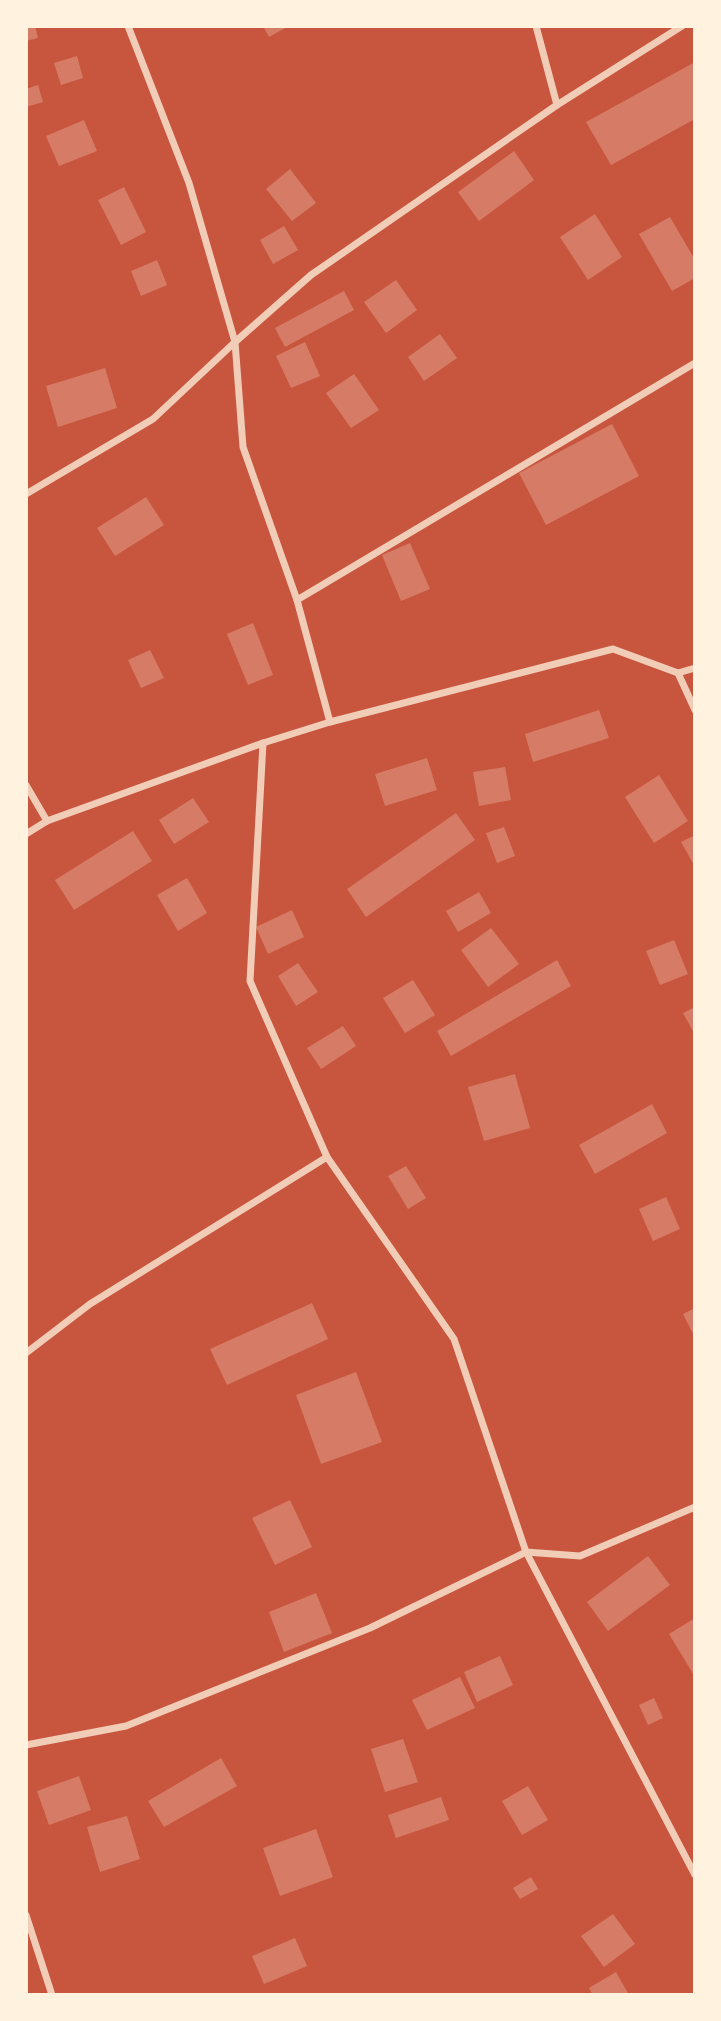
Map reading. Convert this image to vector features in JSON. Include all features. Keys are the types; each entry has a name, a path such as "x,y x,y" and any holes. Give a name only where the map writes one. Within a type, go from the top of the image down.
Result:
{"street":[{"path":"128,26 188,183 235,342 243,447 297,600 330,722"},
{"path":"536,26 557,105"},
{"path":"26,494 153,419 311,275 557,105 681,26"},
{"path":"297,600 695,363"},
{"path":"26,834 47,821 263,743 330,722 613,649 678,673 695,668"},
{"path":"678,673 695,710"},
{"path":"263,743 250,981 327,1157 454,1339 526,1552 695,1875"},
{"path":"26,785 47,821"},
{"path":"26,1353 90,1304 327,1157"},
{"path":"26,1745 127,1726 370,1628 526,1552 580,1556 695,1507"},
{"path":"26,1915 52,1995"}],"building":[{"path":"26,26 35,26 38,38 26,41"},
{"path":"263,26 289,26 269,37"},
{"path":"77,56 83,78 61,85 54,63"},
{"path":"695,62 695,119 611,165 586,122"},
{"path":"38,85 43,102 26,107 26,89"},
{"path":"84,120 97,151 59,166 46,136"},
{"path":"514,151 534,180 479,221 458,192"},
{"path":"290,169 316,203 292,221 266,189"},
{"path":"124,187 146,232 121,245 98,200"},
{"path":"595,214 622,257 588,280 560,237"},
{"path":"670,217 695,260 695,278 672,291 639,234"},
{"path":"284,226 298,250 273,264 260,240"},
{"path":"157,260 167,285 141,296 131,271"},
{"path":"396,280 417,310 386,333 364,302"},
{"path":"344,291 354,310 285,347 275,328"},
{"path":"440,334 457,358 424,381 408,357"},
{"path":"305,342 320,376 291,388 276,356"},
{"path":"105,368 117,408 58,427 46,386"},
{"path":"354,374 379,410 351,428 326,393"},
{"path":"612,424 639,476 546,525 519,473"},
{"path":"146,497 164,525 115,556 97,528"},
{"path":"410,543 430,589 401,601 382,555"},
{"path":"253,623 273,675 248,685 227,634"},
{"path":"150,650 164,678 141,688 128,660"},
{"path":"599,710 609,738 533,762 525,734"},
{"path":"427,758 437,790 385,806 375,774"},
{"path":"505,767 511,800 479,806 473,772"},
{"path":"659,775 688,821 654,843 625,797"},
{"path":"193,798 209,822 174,844 159,820"},
{"path":"456,813 475,840 366,917 347,889"},
{"path":"504,827 515,856 497,863 486,833"},
{"path":"133,831 152,861 74,910 55,880"},
{"path":"695,835 695,867 681,842"},
{"path":"187,878 207,913 178,931 157,895"},
{"path":"479,892 491,913 458,932 446,911"},
{"path":"292,910 304,937 268,954 256,927"},
{"path":"491,928 519,964 488,987 461,950"},
{"path":"674,940 688,974 660,985 646,951"},
{"path":"557,960 571,986 451,1056 437,1031"},
{"path":"298,963 318,992 296,1006 278,976"},
{"path":"413,980 435,1015 405,1033 383,998"},
{"path":"695,1007 695,1035 683,1013"},
{"path":"343,1026 356,1046 321,1069 307,1048"},
{"path":"515,1074 530,1128 484,1141 468,1087"},
{"path":"652,1104 667,1133 595,1174 579,1145"},
{"path":"406,1166 426,1198 408,1209 388,1176"},
{"path":"666,1197 680,1229 653,1241 639,1209"},
{"path":"312,1303 328,1339 227,1385 210,1349"},
{"path":"695,1308 695,1338 683,1314"},
{"path":"356,1372 382,1442 321,1464 296,1395"},
{"path":"290,1500 312,1547 275,1565 252,1518"},
{"path":"648,1556 670,1585 608,1631 587,1602"},
{"path":"316,1593 332,1633 284,1652 269,1612"},
{"path":"695,1618 695,1677 669,1634"},
{"path":"500,1656 513,1685 477,1702 464,1672"},
{"path":"460,1677 475,1708 427,1730 412,1700"},
{"path":"654,1698 663,1718 648,1725 639,1705"},
{"path":"403,1739 418,1782 385,1792 371,1749"},
{"path":"221,1758 237,1786 164,1827 148,1801"},
{"path":"79,1776 91,1810 49,1825 37,1791"},
{"path":"528,1786 548,1820 522,1835 502,1801"},
{"path":"441,1797 449,1820 396,1838 388,1815"},
{"path":"127,1816 140,1859 100,1872 87,1827"},
{"path":"316,1829 333,1877 280,1896 263,1848"},
{"path":"531,1877 538,1889 520,1899 513,1888"},
{"path":"613,1914 635,1944 604,1967 581,1936"},
{"path":"295,1938 307,1966 264,1984 252,1956"},
{"path":"616,1972 629,1995 593,1995 589,1988"}]}
